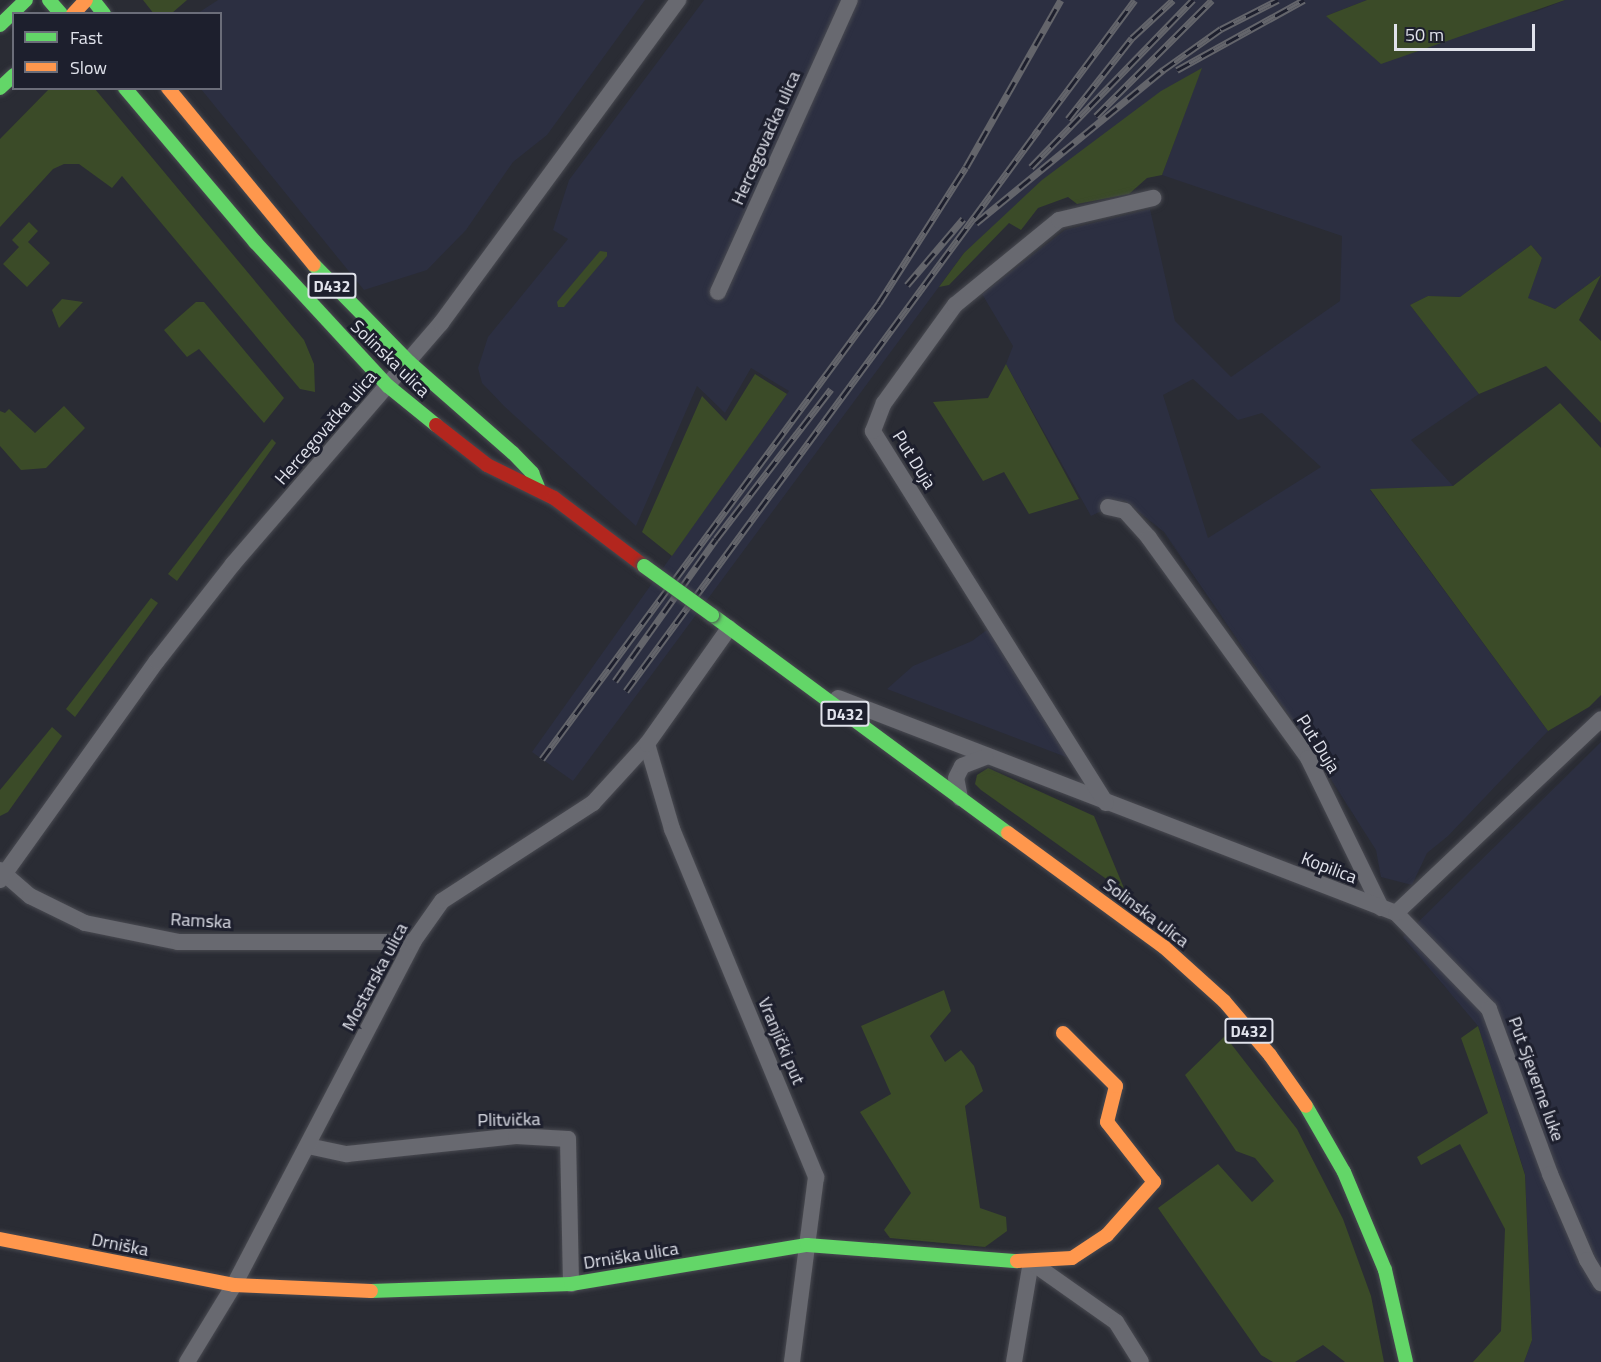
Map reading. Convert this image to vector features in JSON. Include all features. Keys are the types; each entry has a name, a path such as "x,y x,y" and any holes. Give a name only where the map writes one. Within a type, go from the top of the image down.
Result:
{"main road":[{"path":"14,12 26,0"},
{"path":"49,0 59,12"},
{"path":"75,12 86,0"},
{"path":"93,0 102,12"},
{"path":"0,25 12,13"},
{"path":"0,88 12,77"},
{"name":"Solinska ulica","path":"127,90 255,242 388,386 487,465 538,487 960,800 1164,947 1224,1001 1270,1055 1313,1116 1368,1224 1400,1324 1406,1362"},
{"name":"Solinska ulica","path":"170,90 335,290 408,362 513,453 532,473 538,487"},
{"name":"Drniška ulica","path":"234,1285 398,1292 571,1284 807,1245 1031,1262 1072,1258 1107,1235 1154,1182 1107,1122 1116,1086 1064,1033"},
{"name":"Drniška","path":"0,1239 234,1285"}],"street":[{"name":"Hercegovačka ulica","path":"2,874 157,661 233,564 388,386 501,244 678,0"},
{"name":"Hercegovačka ulica","path":"718,292 850,0"},
{"name":"Put Duja","path":"1106,803 873,431 884,403 955,305 1059,220 1153,198"},
{"name":"Put Duja","path":"1108,507 1125,511 1149,538 1308,758 1389,911"},
{"name":"Mostarska ulica","path":"187,1362 234,1285 413,942 442,901 593,803 647,744 729,628"},
{"name":"Kopilica","path":"807,686 985,757 1389,911"},
{"path":"1389,911 1601,719"},
{"name":"Vranjički put","path":"647,744 672,829 816,1178 792,1362"},
{"path":"960,800 956,778 962,766 985,757"},
{"name":"Ramska","path":"2,874 30,896 85,923 178,942 413,942"},
{"name":"Put Sjeverne luke","path":"1389,911 1489,1009 1550,1174 1587,1260 1601,1283"},
{"name":"Plitvička","path":"308,1146 347,1154 516,1136 568,1139 571,1284"},
{"path":"1014,1362 1031,1262 1116,1322 1141,1362"}],"shaded area":[{"path":"218,0 645,0 547,135 513,162 466,230 427,270 364,290 202,90 222,90 222,12 200,12"},
{"path":"704,0 1367,0 1326,16 1535,12 1565,0 1601,0 1601,275 1555,309 1527,298 1542,258 1531,245 1460,297 1428,296 1410,305 1479,394 1411,440 1453,486 1370,490 1548,731 1448,836 1427,853 1412,885 1381,877 1376,850 1304,737 1164,532 1124,500 1091,516 1006,364 1013,346 982,294 1065,230 1150,209 1175,321 1231,377 1340,301 1342,236 1162,175 1201,69 964,253 573,781 532,752 789,391 751,368 725,413 697,386 636,526 505,407 482,383 478,368 488,337 568,239 553,230 569,180","holes":["1193,379 1238,420 1262,413 1321,467 1208,538 1163,395"]},
{"path":"988,629 1074,760 887,689 913,666 972,641"},
{"path":"1601,742 1601,1362 1524,1362 1532,1340 1525,1174 1478,1026 1403,937"}],"green space":[{"path":"143,0 187,0 173,12 152,12"},
{"path":"1367,0 1565,0 1381,64 1326,16"},
{"path":"1202,68 1162,175 1147,178 1129,194 1077,204 1068,197 1038,208 1021,230 1009,223 949,285 939,287 964,253 1042,180 1161,91"},
{"path":"48,90 96,90 304,340 314,364 315,392 300,389 122,176 112,188 79,164 64,164 53,169 0,227 0,139"},
{"path":"29,222 38,231 28,242 50,263 27,287 3,264 19,247 12,240"},
{"path":"1531,245 1542,258 1528,298 1555,309 1601,275 1579,320 1601,341 1601,423 1546,366 1479,394 1410,305 1428,296 1460,297"},
{"path":"600,251 607,252 607,256 564,307 558,307 557,302"},
{"path":"62,299 83,302 59,328 52,310"},
{"path":"196,302 204,302 284,398 264,423 199,349 187,357 164,330"},
{"path":"1006,364 1079,499 1029,514 1004,472 983,481 933,402 988,398"},
{"path":"755,374 787,394 672,556 642,532 702,396 726,421"},
{"path":"1560,403 1601,448 1601,695 1589,707 1548,731 1370,489 1453,486"},
{"path":"64,406 85,428 46,468 21,470 0,446 0,411 5,413 9,409 35,433"},
{"path":"272,439 276,443 177,581 168,574"},
{"path":"151,598 158,603 75,717 66,709"},
{"path":"52,727 62,736 8,812 0,816 0,790"},
{"path":"988,768 1094,816 1126,893 981,790 975,784 977,775"},
{"path":"944,990 951,1011 930,1036 945,1062 961,1050 974,1066 983,1091 965,1106 980,1208 1006,1217 1007,1231 985,1247 890,1238 884,1230 911,1193 860,1112 891,1094 861,1026"},
{"path":"1478,1026 1525,1175 1532,1340 1524,1362 1473,1362 1501,1331 1505,1229 1460,1144 1421,1165 1417,1157 1488,1113 1461,1038"},
{"path":"1225,1036 1297,1129 1343,1219 1371,1296 1384,1362 1345,1362 1323,1345 1295,1362 1273,1362 1261,1355 1158,1208 1218,1164 1252,1202 1274,1181 1255,1158 1236,1151 1185,1075"}],"railway":[{"path":"542,759 879,303 966,167 1061,0"},
{"path":"1035,134 1135,0"},
{"path":"1068,119 1132,38 1173,0"},
{"path":"1031,167 1193,0"},
{"path":"1096,116 1212,0"},
{"path":"976,223 1163,70 1221,29 1278,0"},
{"path":"1177,70 1304,0"},
{"path":"626,691 1039,129"},
{"path":"907,285 963,219"},
{"path":"615,681 716,539 831,389"}],"traffic: fast":[{"path":"14,12 26,0"},
{"path":"49,0 59,12"},
{"path":"93,0 102,12"},
{"path":"0,25 12,13"},
{"path":"0,88 12,77"},
{"path":"127,90 255,242 388,386 436,425"},
{"path":"314,265 409,362 513,453 532,473 538,487"},
{"path":"644,566 712,615"},
{"path":"712,615 1008,833"},
{"path":"1306,1106 1344,1172 1385,1270 1406,1362"},
{"path":"371,1291 571,1284 807,1245 1017,1261"}],"traffic: slow":[{"path":"75,12 86,0"},
{"path":"170,90 314,265"},
{"path":"1008,833 1164,947 1224,1001 1270,1055 1306,1106"},
{"path":"1017,1261 1072,1258 1107,1235 1154,1182 1107,1122 1116,1086 1063,1033"},
{"path":"0,1239 234,1285 371,1291"}],"traffic: jam":[{"path":"436,425 487,465 554,498 644,566"}]}
